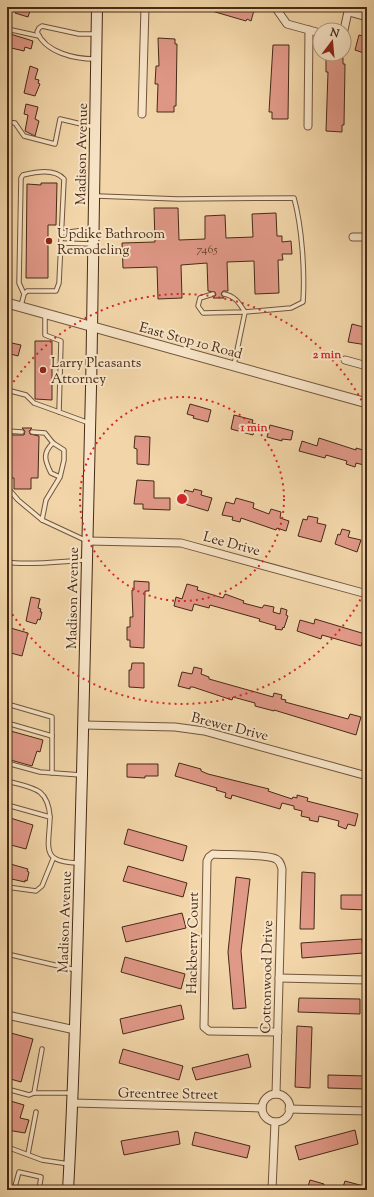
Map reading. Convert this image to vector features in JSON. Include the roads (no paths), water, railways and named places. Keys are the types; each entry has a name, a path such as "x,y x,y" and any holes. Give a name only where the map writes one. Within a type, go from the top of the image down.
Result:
{"main road":[{"name":"Madison Avenue","path":"68,1190 73,1103 84,725 93,327 97,7"}],"street":[{"path":"142,114 145,7"},
{"path":"275,7 285,23 312,31"},
{"path":"346,22 349,10 367,17"},
{"path":"308,126 309,30"},
{"path":"353,237 367,236"},
{"name":"East Stop 10 Road","path":"7,303 367,403"},
{"path":"345,360 367,366"},
{"name":"Lee Drive","path":"88,541 181,543 367,594"},
{"name":"Brewer Drive","path":"84,725 175,727 204,731 367,776"},
{"name":"Hackberry Court","path":"278,1032 209,1031 204,1027 204,1024 208,859 213,854 270,857 279,861"},
{"name":"Cottonwood Drive","path":"276,1094 282,870 279,861"},
{"path":"279,978 367,980"},
{"path":"7,1015 75,1030"},
{"path":"276,1094 285,1098 289,1109 285,1118 275,1122 265,1117 262,1108 266,1098 276,1094"},
{"name":"Greentree Street","path":"73,1103 262,1108"},
{"path":"289,1109 367,1111"},
{"path":"272,1190 275,1122"}],"lane":[{"path":"39,36 37,32 38,28 42,26 79,34 97,34"},
{"path":"7,29 39,36 55,49 73,58 96,59"},
{"path":"7,122 15,124 24,136 55,144 60,119 95,127"},
{"path":"21,307 24,294 19,283 21,178 23,175 28,174 52,172 59,174 64,179 59,283 56,291 27,291 24,294"},
{"path":"94,196 178,199 294,198 299,217 304,290 303,302 291,308 245,312 203,313 198,306 200,298 213,294"},
{"path":"62,233 94,229"},
{"path":"61,243 94,244"},
{"path":"224,294 230,295 238,300 245,312 233,366"},
{"path":"45,314 45,335 61,341 59,412"},
{"path":"7,390 26,396 34,403 90,423"},
{"path":"7,432 22,432"},
{"path":"32,432 45,433 53,443 64,450 64,460 60,477 46,500 42,520"},
{"path":"53,443 47,449 45,457 51,473 60,477"},
{"path":"7,487 18,500 42,520 88,541"},
{"path":"7,562 19,565 30,562 87,560"},
{"path":"7,704 52,717 52,773"},
{"path":"7,723 52,736"},
{"path":"7,763 40,772 82,775"},
{"path":"7,780 37,789 45,796 49,803 50,817 48,852 53,859 61,862 80,863"},
{"path":"7,805 50,817"},
{"path":"7,887 36,891 42,886 53,859"},
{"path":"7,954 77,970"},
{"path":"34,1093 42,1049"},
{"path":"7,1089 28,1095 34,1093 73,1093"},
{"path":"28,1154 36,1112"},
{"path":"7,1147 42,1160 70,1164"},
{"path":"14,1190 19,1172 41,1178 39,1190"}],"place":[{"name":"Updike Bathroom Remodeling","path":"49,241"},
{"name":"Larry Pleasants Attorney","path":"43,370"}]}
